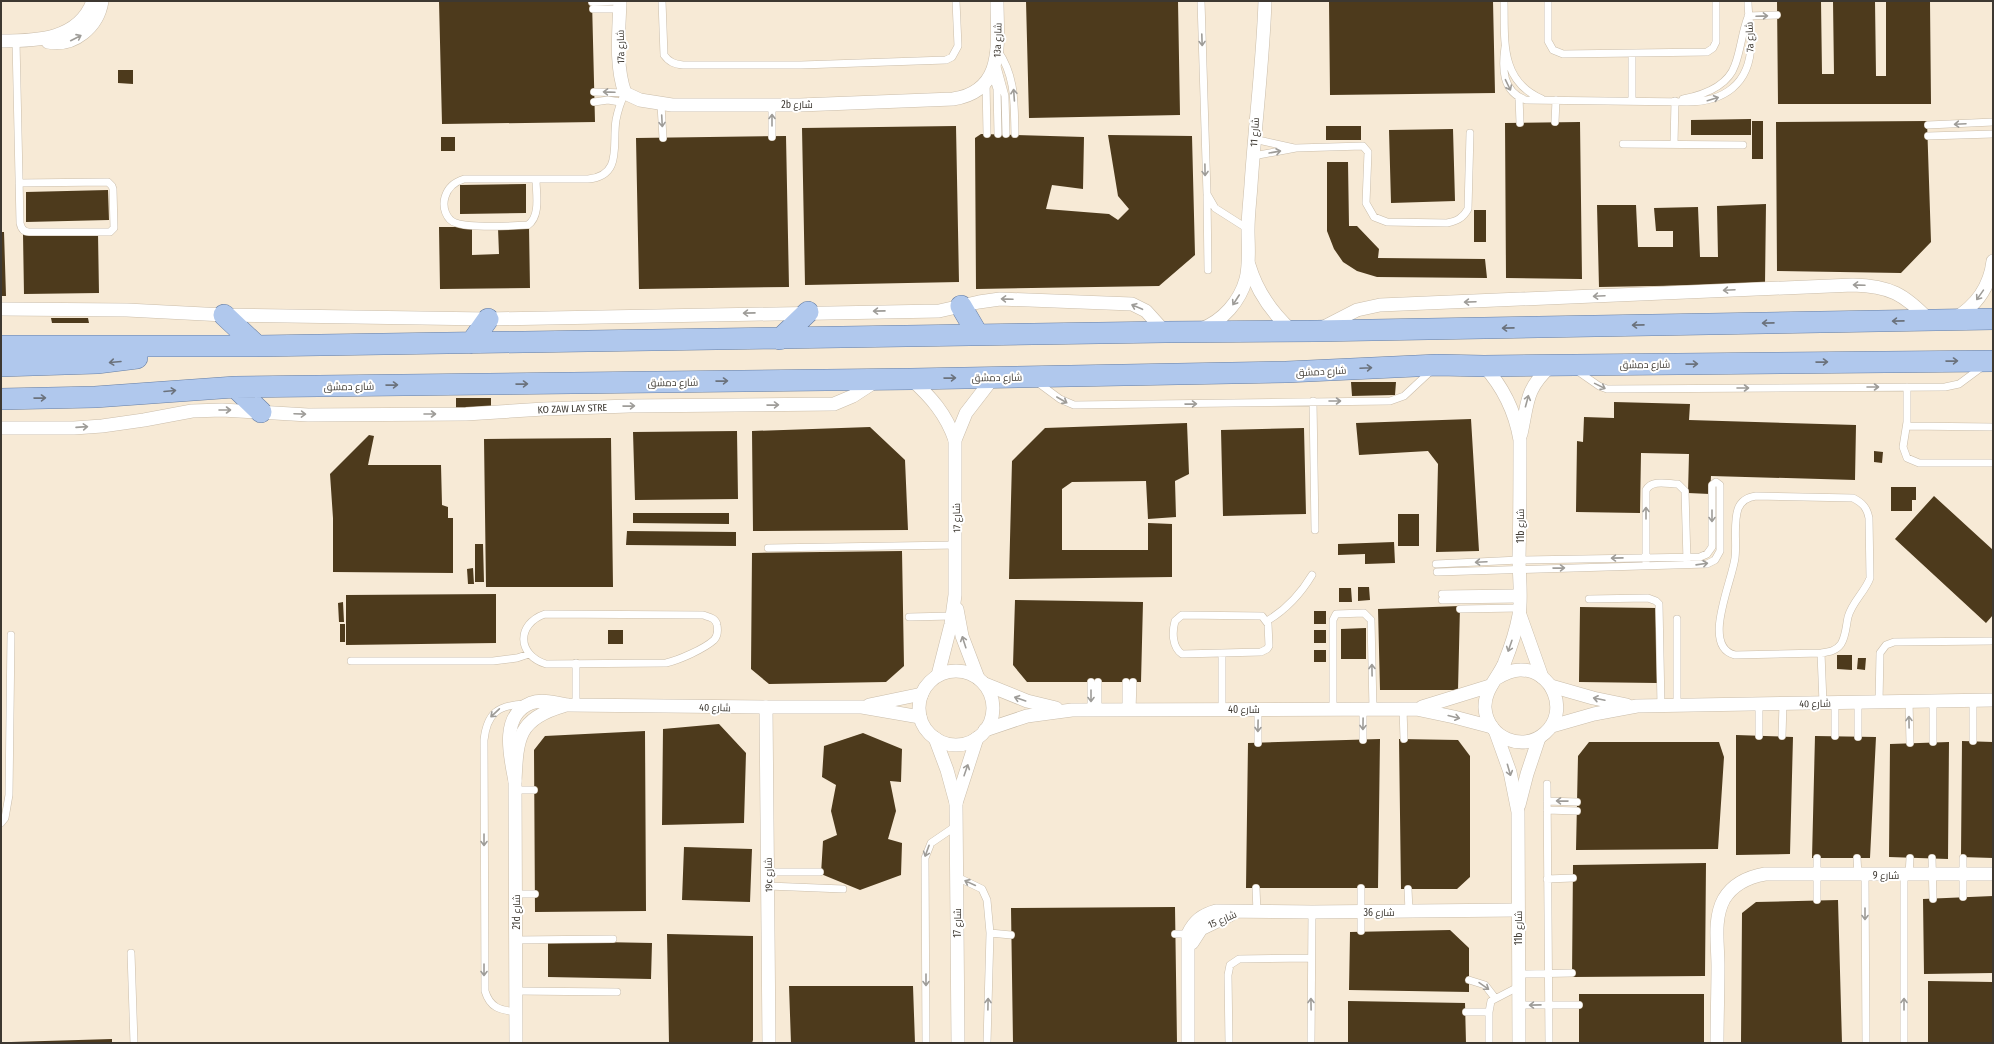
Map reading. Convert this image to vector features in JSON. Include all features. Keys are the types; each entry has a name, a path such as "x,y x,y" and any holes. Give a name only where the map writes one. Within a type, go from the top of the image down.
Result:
{"main road":[{"path":"961,306 978,335"},
{"path":"780,339 808,312"},
{"path":"224,315 257,346"},
{"path":"471,343 488,319"},
{"path":"1,346 180,347 780,339 1993,319"},
{"path":"1,366 121,361 180,347"},
{"name":"شارع دمشق","path":"1,399 95,397 236,387 993,378 1286,372 1437,365 1484,366 1992,361"},
{"path":"236,387 261,412"}],"street":[{"path":"38,40 63,33 74,27 83,18 93,1"},
{"path":"1,41 38,40 58,43 67,42 83,34 95,20 102,1"},
{"name":"13a شارع","path":"993,67 997,1"},
{"name":"شارع 11","path":"1193,332 1207,327 1221,318 1232,307 1240,294 1246,279 1254,139 1265,1"},
{"name":"17a شارع","path":"621,3 621,82 623,97"},
{"name":"2b شارع","path":"623,97 661,104 800,104 946,100 971,94 993,67"},
{"path":"1953,320 1971,307 1979,298 1990,278 1993,261"},
{"name":"شارع 11","path":"1248,263 1253,279 1266,303 1280,320 1292,331"},
{"path":"1316,331 1347,314 1369,306 1380,305 1853,285 1880,287 1898,294 1913,303 1929,320"},
{"path":"1,310 127,310 224,315 488,319 808,312 939,311 1000,299 1123,302 1146,311 1166,332"},
{"name":"11b شارع","path":"1494,682 1510,646 1519,603 1520,440 1526,402 1530,392 1543,373 1559,365"},
{"name":"11b شارع","path":"1484,366 1506,394 1515,417 1520,440"},
{"name":"شارع 17","path":"938,675 952,616 955,595 955,440 966,413 993,378"},
{"name":"شارع 17","path":"911,379 934,401 943,413 955,440"},
{"name":"KO ZAW LAY STRE","path":"1,428 74,428 102,426 192,411 227,410 308,415 466,414 629,406 834,404 854,396 878,380"},
{"name":"شارع 17","path":"955,595 962,636 982,681"},
{"name":"11b شارع","path":"1519,603 1547,681"},
{"path":"1520,670 1532,672 1547,681 1555,695 1557,706 1552,726 1539,738 1528,742 1517,742 1506,739 1494,730 1487,718 1485,707 1486,696 1494,682 1508,672 1520,670"},
{"path":"952,671 966,672 982,681 991,695 993,707 991,719 981,734 967,743 956,745 945,743 935,738 926,729 920,717 919,705 922,694 928,683 938,675 952,671"},
{"name":"شارع 40","path":"982,681 1027,701 1072,710"},
{"name":"شارع 40","path":"1547,681 1593,698 1637,706 1993,700"},
{"name":"شارع 40","path":"1410,709 1454,699 1494,682"},
{"name":"شارع 40","path":"862,707 922,694"},
{"path":"531,703 543,702 572,705"},
{"name":"21d شارع","path":"515,785 509,749 510,731 514,717 531,703"},
{"name":"شارع 40","path":"572,705 766,708 862,707 920,717"},
{"name":"21d شارع","path":"516,1043 515,785 518,744 526,726 533,718 572,705"},
{"name":"شارع 40","path":"1552,726 1594,714 1637,706"},
{"name":"19c شارع","path":"766,708 769,1043"},
{"name":"شارع 40","path":"981,734 1027,716 1072,710 1410,709 1454,717 1494,730"},
{"name":"11b شارع","path":"1494,730 1510,772 1518,812 1519,1043"},
{"name":"شارع 17","path":"956,803 981,734"},
{"name":"شارع 17","path":"935,738 947,770 956,803 958,1043"},
{"name":"11b شارع","path":"1518,812 1527,774 1539,738"},
{"name":"شارع 9","path":"1717,1043 1718,935 1726,911 1738,896 1754,884 1779,875 1993,874"},
{"name":"شارع 36","path":"1241,912 1518,910"},
{"name":"شارع 15","path":"1188,1043 1188,957 1182,934 1207,914 1216,911 1241,912"},
{"name":"شارع 15","path":"1188,957 1195,937 1201,929 1218,919 1241,912"}],"lane":[{"path":"662,1 664,55 675,65 801,65 946,60 952,57 958,46 956,1"},
{"path":"1201,1 1208,270"},
{"name":"7a شارع","path":"1504,1 1504,77 1510,89 1519,97 1526,100 1632,100 1687,102 1710,100 1724,95 1736,84 1746,70 1750,57 1751,32 1748,16 1748,1"},
{"path":"1548,1 1548,41 1553,50 1563,54 1707,52 1713,48 1716,42 1716,1"},
{"path":"592,5 621,3"},
{"path":"1748,16 1777,15"},
{"name":"7a شارع","path":"1675,101 1708,92 1729,76 1735,66 1743,30 1748,16"},
{"path":"16,41 19,183 21,226 25,231 110,232 114,228 113,190 112,186 108,182 19,183"},
{"name":"7a شارع","path":"1505,47 1506,57 1514,76 1528,91 1546,100"},
{"path":"1632,54 1632,100"},
{"path":"993,67 1004,61 1013,83 1015,134"},
{"path":"987,134 993,67"},
{"path":"993,67 1000,74 1005,96 1002,134"},
{"path":"594,92 623,97"},
{"path":"594,102 623,97"},
{"path":"536,179 536,215 533,221 528,225 461,225 450,220 447,215 444,200 450,186 464,179 596,178 609,170 615,153 616,120 623,97"},
{"path":"1519,97 1520,123"},
{"path":"1555,122 1556,100"},
{"path":"1674,144 1675,101"},
{"path":"661,104 663,138"},
{"path":"772,104 772,137"},
{"path":"1928,125 1993,122"},
{"path":"1253,156 1296,148 1363,146 1368,152 1366,203 1374,217 1387,222 1447,223 1456,221 1464,216 1468,208 1470,133"},
{"path":"1928,136 1993,134"},
{"path":"1254,139 1296,148"},
{"path":"1623,144 1744,145"},
{"path":"1207,194 1215,208 1248,230"},
{"path":"1559,365 1607,389 1945,388 1955,386 1992,361"},
{"path":"1031,377 1060,399 1074,405 1394,400 1408,392 1437,365"},
{"path":"1907,387 1907,426 1903,447 1907,458 1913,462 1993,463"},
{"path":"1313,401 1315,530"},
{"path":"1907,426 1993,427"},
{"path":"1436,564 1520,564 1647,566 1687,565 1711,562 1720,552 1720,485 1716,482 1712,488 1712,547 1704,556 1520,564 1437,572"},
{"path":"1647,566 1646,490 1651,484 1655,483 1678,484 1685,491 1687,565"},
{"path":"1750,497 1853,498 1861,502 1867,509 1869,518 1870,578 1868,586 1852,607 1848,616 1842,644 1832,651 1822,654 1735,655 1723,649 1720,644 1721,616 1735,560 1737,510 1744,500 1750,497"},
{"path":"768,548 956,545"},
{"path":"1267,621 1278,615 1296,598 1312,575"},
{"path":"1442,597 1519,603"},
{"path":"1589,599 1648,598 1659,604 1661,706"},
{"path":"1460,609 1519,603"},
{"path":"1333,709 1333,620 1336,614 1364,613 1371,620 1368,709 1363,740"},
{"path":"545,614 703,615 711,617 717,623 718,632 715,639 672,662 661,664 546,664 536,661 528,654 524,644 524,634 528,625 535,618 545,614"},
{"path":"1182,615 1258,615 1267,621 1269,646 1264,651 1222,654 1187,654 1178,651 1174,642 1175,620 1182,615"},
{"path":"909,617 952,616"},
{"path":"1677,619 1677,706"},
{"path":"1,823 7,813 9,796 10,635"},
{"path":"1879,702 1880,652 1886,645 1894,642 1993,641"},
{"path":"351,661 493,661 511,659 528,654"},
{"path":"1222,654 1222,710"},
{"path":"1822,654 1835,736"},
{"path":"572,705 576,663"},
{"path":"1094,710 1095,682"},
{"path":"1129,682 1129,710"},
{"path":"1973,700 1973,741"},
{"path":"1909,701 1910,743"},
{"path":"1933,701 1933,742"},
{"path":"1858,702 1858,737"},
{"path":"516,1012 496,1009 487,998 485,991 484,740 486,724 495,712 508,705 531,703"},
{"path":"1759,704 1759,736"},
{"path":"1782,704 1782,736"},
{"path":"1258,709 1258,743"},
{"path":"1404,739 1410,709"},
{"path":"1547,784 1549,1043"},
{"path":"515,785 534,790"},
{"path":"1547,801 1577,802"},
{"path":"1547,810 1577,811"},
{"path":"926,1043 925,858 931,842 956,826"},
{"path":"1817,858 1817,900"},
{"path":"1857,858 1861,875 1866,1043"},
{"path":"1904,1043 1906,875 1910,858"},
{"path":"1932,858 1933,899"},
{"path":"1963,897 1964,858"},
{"path":"768,872 820,872"},
{"path":"956,877 982,889 985,892 988,903 990,933 987,1043"},
{"path":"1547,879 1573,878"},
{"path":"768,886 843,889"},
{"path":"1256,888 1257,912"},
{"path":"1361,888 1361,931"},
{"path":"1408,889 1408,911"},
{"path":"516,894 535,894"},
{"path":"1312,912 1310,958 1312,1043"},
{"path":"990,933 1012,935"},
{"path":"516,940 613,939"},
{"path":"131,953 134,1043"},
{"path":"1229,1043 1228,975 1230,965 1239,959 1310,958"},
{"path":"1489,1043 1489,1012 1491,1001 1518,980 1548,973 1572,973"},
{"path":"1469,980 1484,985 1495,998"},
{"path":"516,992 617,992"},
{"path":"1518,1005 1579,1005"},
{"path":"1466,1012 1489,1012"}],"building":[{"path":"439,1 592,1 595,122 442,124"},
{"path":"1026,1 1178,1 1180,115 1029,118"},
{"path":"1329,1 1493,1 1495,93 1330,95"},
{"path":"1777,1 1821,1 1822,74 1834,74 1833,1 1875,1 1876,76 1886,76 1886,1 1930,1 1931,104 1778,104"},
{"path":"118,70 133,70 133,84 118,83"},
{"path":"1751,119 1751,135 1691,135 1691,120"},
{"path":"1752,121 1763,121 1763,159 1752,159"},
{"path":"1927,121 1931,242 1901,273 1777,271 1776,122"},
{"path":"1580,122 1582,279 1506,278 1505,123"},
{"path":"956,126 959,282 805,285 802,128"},
{"path":"1326,126 1361,126 1361,140 1326,140"},
{"path":"1453,129 1455,201 1391,203 1389,130"},
{"path":"981,134 1084,137 1083,189 1052,185 1046,209 1109,214 1118,220 1129,209 1118,196 1108,135 1192,136 1195,255 1159,286 976,289 975,138"},
{"path":"786,136 789,287 639,289 636,138"},
{"path":"441,137 455,137 455,151 441,151"},
{"path":"1327,162 1348,162 1349,226 1357,226 1379,249 1378,258 1485,259 1487,278 1377,277 1357,271 1343,262 1334,249 1327,231"},
{"path":"526,184 526,213 460,214 460,185"},
{"path":"108,190 109,220 26,222 26,192"},
{"path":"1766,204 1765,284 1599,287 1597,205 1636,205 1638,247 1673,247 1673,231 1656,231 1654,208 1698,207 1700,257 1718,257 1717,206"},
{"path":"1474,210 1486,210 1486,242 1474,242"},
{"path":"439,227 472,227 472,255 499,254 498,228 529,227 530,288 440,289"},
{"path":"1,232 4,232 6,296 1,296"},
{"path":"98,233 99,293 24,294 23,234"},
{"path":"51,318 88,318 89,323 52,323"},
{"path":"1351,382 1396,382 1395,395 1352,396"},
{"path":"456,398 491,398 491,409 456,409"},
{"path":"1614,402 1690,404 1689,420 1856,425 1855,480 1711,476 1710,494 1688,493 1689,454 1641,453 1640,513 1576,512 1577,441 1583,442 1584,417 1614,418"},
{"path":"1471,419 1479,551 1436,552 1438,464 1428,451 1359,455 1356,423"},
{"path":"1187,423 1189,474 1175,481 1176,517 1148,519 1146,481 1072,482 1062,489 1062,550 1148,550 1148,523 1172,524 1172,577 1009,579 1012,461 1045,428"},
{"path":"870,427 905,460 908,530 753,531 752,431"},
{"path":"1304,428 1306,514 1223,516 1221,430"},
{"path":"737,431 738,499 635,500 633,432"},
{"path":"369,435 374,436 368,465 441,465 442,505 448,507 448,518 453,518 453,573 333,572 333,518 330,474"},
{"path":"611,438 613,587 486,587 484,439"},
{"path":"1874,451 1883,452 1882,463 1874,462"},
{"path":"1891,487 1916,487 1916,500 1912,500 1912,511 1891,511"},
{"path":"1934,496 1993,550 1993,615 1986,623 1895,539"},
{"path":"633,513 729,513 729,524 633,523"},
{"path":"1398,514 1419,514 1419,546 1398,546"},
{"path":"627,531 736,532 736,546 626,545"},
{"path":"1394,542 1395,563 1365,564 1365,554 1338,555 1338,544"},
{"path":"475,544 483,544 484,582 475,582"},
{"path":"902,551 904,666 886,682 769,684 751,669 752,553"},
{"path":"473,568 474,584 468,584 467,569"},
{"path":"1358,587 1369,587 1370,600 1358,601"},
{"path":"1339,588 1351,588 1352,602 1339,602"},
{"path":"496,594 496,643 346,645 346,595"},
{"path":"1015,600 1143,602 1141,682 1027,682 1013,665"},
{"path":"343,602 344,622 339,622 338,603"},
{"path":"1460,606 1458,690 1380,690 1378,609"},
{"path":"1580,607 1657,608 1657,683 1579,682"},
{"path":"1314,611 1326,611 1326,624 1314,624"},
{"path":"340,624 345,624 345,642 340,642"},
{"path":"1366,628 1366,659 1341,659 1341,629"},
{"path":"608,630 623,630 623,644 608,644"},
{"path":"1314,630 1326,630 1326,643 1314,643"},
{"path":"1314,650 1326,650 1326,662 1314,662"},
{"path":"1837,655 1852,655 1852,670 1837,669"},
{"path":"1858,658 1866,658 1865,670 1857,669"},
{"path":"719,724 746,753 744,823 662,825 663,729"},
{"path":"645,731 646,911 535,912 534,750 545,736"},
{"path":"863,733 902,749 901,782 890,781 896,811 888,839 902,843 901,875 860,890 821,874 823,841 837,835 831,811 836,785 822,777 824,746"},
{"path":"1736,735 1793,737 1790,854 1736,855"},
{"path":"1815,736 1876,737 1870,858 1812,858"},
{"path":"1380,739 1378,888 1246,888 1248,743"},
{"path":"1399,739 1458,740 1470,756 1470,877 1457,889 1401,889"},
{"path":"1962,741 1993,742 1993,858 1961,857"},
{"path":"1589,742 1719,742 1724,757 1718,849 1576,850 1578,756"},
{"path":"1949,742 1948,859 1889,857 1890,744"},
{"path":"684,847 752,849 750,902 682,900"},
{"path":"1706,863 1705,976 1572,977 1573,865"},
{"path":"1993,896 1993,973 1924,974 1923,899"},
{"path":"1838,900 1842,1043 1741,1043 1742,913 1756,902"},
{"path":"1175,907 1177,1043 1013,1043 1011,908"},
{"path":"1450,930 1469,948 1469,992 1349,990 1350,932"},
{"path":"667,934 753,936 752,1043 669,1043"},
{"path":"548,941 652,943 651,979 548,977"},
{"path":"1928,981 1993,982 1993,1043 1928,1043"},
{"path":"789,986 913,986 915,1043 791,1043"},
{"path":"1579,994 1704,994 1704,1043 1579,1043"},
{"path":"1348,1001 1465,1003 1466,1043 1348,1043"},
{"path":"112,1039 112,1043 11,1043 11,1042"}]}
